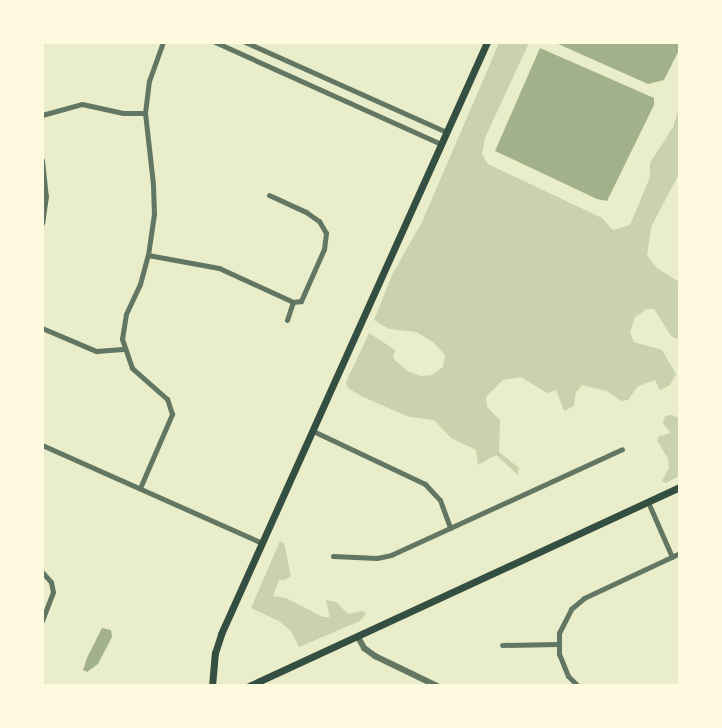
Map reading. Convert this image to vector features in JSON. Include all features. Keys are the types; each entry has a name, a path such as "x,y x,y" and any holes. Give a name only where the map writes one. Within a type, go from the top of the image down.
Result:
{"main road":[{"path":"212,686 221,634 487,42"},
{"path":"249,686 680,487"}],"street":[{"path":"140,488 172,414 167,399 132,368 123,349 124,321 148,255 154,214 154,184 145,113 152,73 164,42"},
{"path":"215,42 441,144"},
{"path":"245,42 446,132"},
{"path":"42,115 82,104 123,113 145,113"},
{"path":"42,160 46,196 42,222"},
{"path":"148,255 219,268 293,302 301,301 324,249 326,233 319,221 306,212 269,195"},
{"path":"287,320 293,302"},
{"path":"42,328 96,351 123,349"},
{"path":"313,431 425,484 440,500 450,528"},
{"path":"42,445 262,543"},
{"path":"333,556 385,557 622,449"},
{"path":"648,502 672,557"},
{"path":"578,686 563,667 558,644 563,621 577,603 680,554"},
{"path":"42,572 51,582 53,592 42,621"},
{"path":"358,637 364,648 375,656 437,686"},
{"path":"502,645 558,644"}],"shaded area":[{"path":"499,43 529,43 485,138 482,154 488,164 602,218 613,230 630,225 650,177 650,163 673,127 680,105 679,174 651,227 647,255 657,268 679,282 679,340 671,336 654,309 647,309 635,317 630,333 634,342 662,350 676,374 670,385 660,390 655,380 638,386 628,400 621,401 607,391 582,385 576,392 574,406 564,411 556,390 547,393 521,377 503,380 486,397 487,407 500,420 499,452 519,468 518,475 496,455 478,465 476,450 451,438 434,420 409,417 361,396 348,388 346,382 369,333 395,350 393,358 407,371 421,376 432,375 443,367 445,355 433,342 416,332 389,329 374,320 393,273 422,222"},
{"path":"556,43 679,43 679,50 664,80 648,84"},
{"path":"540,48 654,98 654,105 607,201 597,199 495,151"},
{"path":"672,415 679,418 679,476 666,483 662,481 669,468 668,459 657,440 659,436 671,433 663,423 665,416"},
{"path":"280,541 284,543 291,576 285,580 279,580 273,596 286,598 323,617 330,617 326,600 336,602 348,614 363,611 366,614 360,621 299,647 291,631 279,621 251,608"},
{"path":"102,628 111,630 112,637 98,664 87,672 83,670 87,658"}]}
